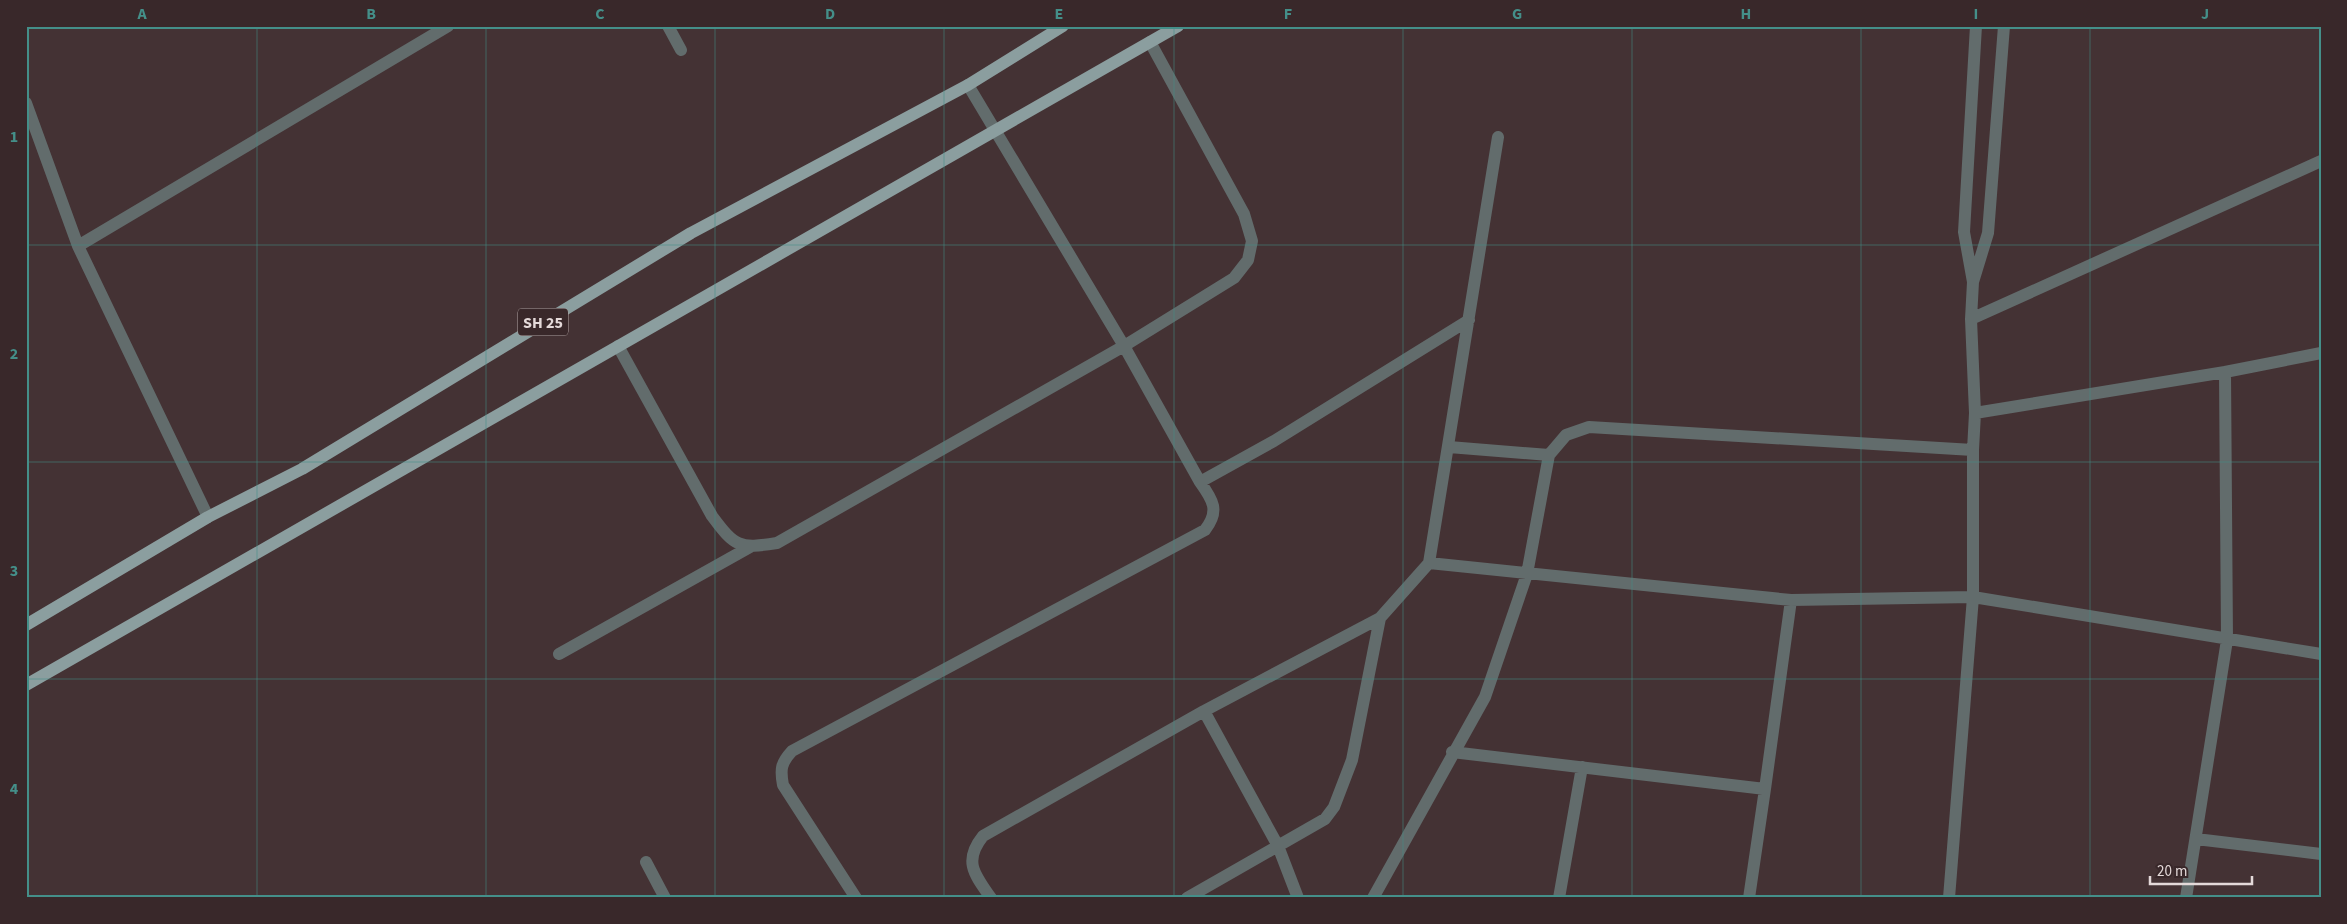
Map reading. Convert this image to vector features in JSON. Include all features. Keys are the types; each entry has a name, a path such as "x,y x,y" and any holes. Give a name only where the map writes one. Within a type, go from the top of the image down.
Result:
{"main road":[{"name":"SH 25","path":"26,625 208,517 302,469 691,232 968,85 1063,26"},
{"path":"26,685 1178,26"}],"street":[{"path":"78,246 448,26"},
{"path":"668,26 681,50"},
{"path":"1949,898 1973,597 1973,450 1975,413 1972,319 1973,282 1964,232 1976,26"},
{"path":"1973,282 1988,233 2004,26"},
{"path":"559,654 750,547 777,543 1124,346 1234,278 1248,260 1252,241 1244,214 1150,42"},
{"path":"856,898 783,785 780,772 782,762 792,751 1204,530 1212,520 1214,508 1210,496 1200,482 1124,346 968,85"},
{"path":"26,103 78,246 208,517"},
{"path":"991,898 975,874 971,859 975,847 983,836 1204,711 1380,618 1429,564 1498,137"},
{"path":"1972,319 2321,161"},
{"path":"1200,482 1274,441 1469,320"},
{"path":"618,346 712,516 729,540 750,547"},
{"path":"1975,413 2225,372 2321,353"},
{"path":"2186,898 2227,640 2225,372"},
{"path":"1373,898 1452,752 1485,697 1527,574 1549,455 1566,435 1589,427 1973,450"},
{"path":"1449,447 1549,455"},
{"path":"1429,564 1790,600 1973,597 2321,654"},
{"path":"1749,898 1790,600"},
{"path":"1187,898 1325,819 1334,807 1352,760 1380,618"},
{"path":"1204,711 1278,846 1298,898"},
{"path":"1452,752 1765,789"},
{"path":"1559,898 1582,767"},
{"path":"2196,839 2321,854"},
{"path":"646,862 665,898"}]}
